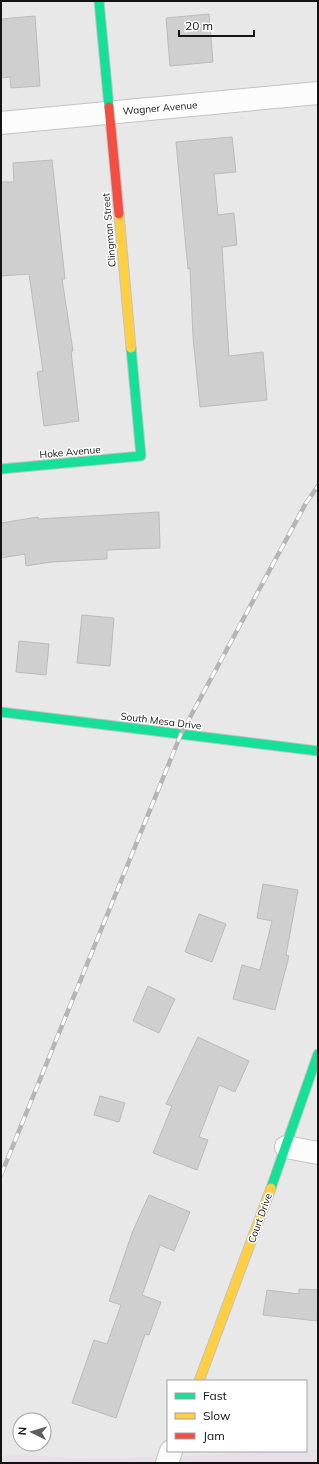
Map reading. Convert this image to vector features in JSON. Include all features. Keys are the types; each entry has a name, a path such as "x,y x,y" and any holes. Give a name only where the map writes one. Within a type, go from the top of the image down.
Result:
{"street":[{"name":"Clingman Street","path":"99,1 141,456"},
{"name":"Wagner Avenue","path":"1,123 318,93"},
{"name":"Hoke Avenue","path":"1,469 141,456"},
{"name":"South Mesa Drive","path":"1,712 318,751"},
{"name":"Court Drive","path":"199,1380 286,1147 318,1054"},
{"path":"286,1147 318,1153"},
{"path":"167,1463 171,1452"}],"shaded area":[{"path":"318,1449 318,1463 1,1463 1,1457 11,1454 72,1458 169,1457 262,1452 307,1452 307,1450"}],"building":[{"path":"209,14 213,62 170,66 166,18"},
{"path":"35,16 40,86 11,88 10,77 1,78 1,19"},
{"path":"232,137 236,172 214,174 218,215 234,213 237,245 222,247 229,356 263,352 267,400 200,407 193,337 190,268 188,269 176,142"},
{"path":"52,160 65,279 62,279 73,351 71,351 79,421 44,426 37,372 43,371 29,274 1,276 1,182 14,182 13,163"},
{"path":"159,512 160,548 107,550 107,559 51,562 26,566 25,554 1,558 1,523 38,517 38,519"},
{"path":"82,615 114,618 110,666 77,663"},
{"path":"19,641 49,644 46,675 16,672"},
{"path":"263,884 298,890 286,955 289,956 275,1010 233,999 242,965 260,970 272,921 257,918"},
{"path":"199,914 226,924 212,962 185,952"},
{"path":"148,986 175,999 159,1033 133,1021"},
{"path":"198,1037 249,1061 235,1092 219,1085 199,1137 208,1140 197,1170 153,1153 172,1106 166,1104"},
{"path":"100,1096 125,1103 119,1122 94,1115"},
{"path":"149,1195 190,1212 174,1251 160,1245 142,1295 161,1302 149,1335 145,1334 116,1418 72,1403 94,1340 107,1344 121,1305 109,1301 132,1233"},
{"path":"299,1289 318,1290 318,1321 263,1315 267,1290 299,1294"}],"railway":[{"path":"1,1175 181,734 306,503 318,486"}],"traffic: fast":[{"path":"99,1 109,107"},
{"path":"1,469 141,456 131,348"},
{"path":"1,712 318,751"},
{"path":"271,1188 318,1054"}],"traffic: slow":[{"path":"119,214 131,348"},
{"path":"199,1380 271,1188"}],"traffic: jam":[{"path":"109,107 119,214"}]}
